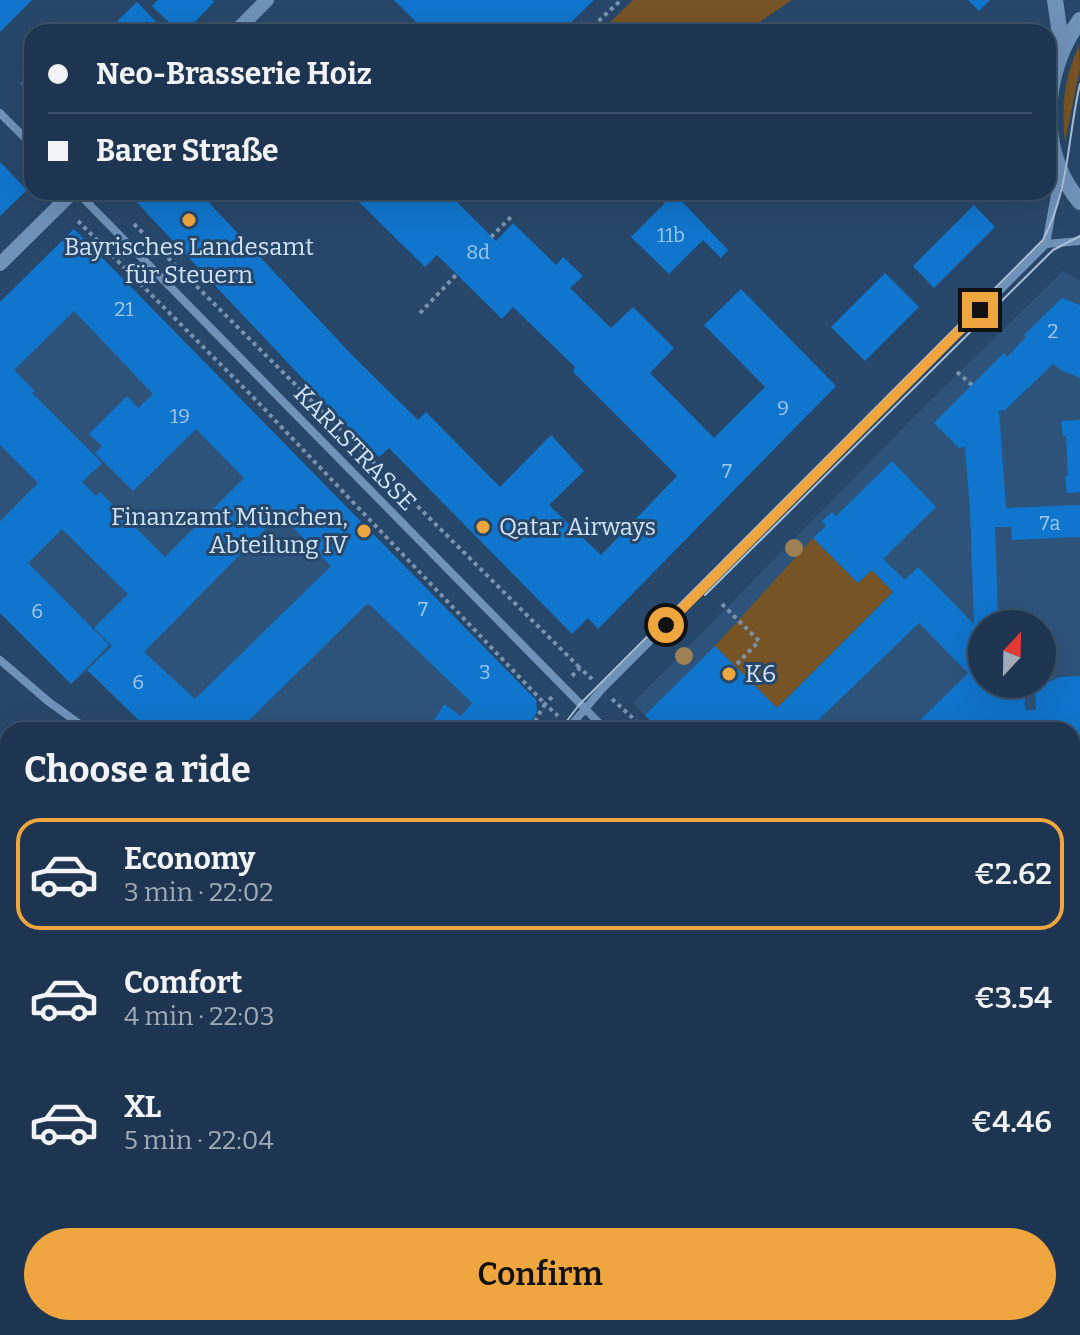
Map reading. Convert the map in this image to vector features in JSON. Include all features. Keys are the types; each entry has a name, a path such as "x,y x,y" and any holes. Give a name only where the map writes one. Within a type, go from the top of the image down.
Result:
{"main road":[{"path":"1055,0 1062,48"},
{"path":"1056,69 1062,48 1080,20"},
{"path":"1056,154 1065,181 1080,202"}],"street":[{"path":"243,24 267,0"},
{"path":"0,113 24,137"},
{"path":"1056,190 1060,168"},
{"path":"0,264 67,200"},
{"name":"KARLSTRASSE","path":"83,200 598,722"},
{"path":"573,722 1046,244 1054,200"},
{"path":"1046,244 1080,241"},
{"path":"0,660 77,722"}],"path":[{"path":"596,24 621,0"},
{"path":"491,237 512,216"},
{"path":"127,217 580,668"},
{"path":"78,221 252,396 545,704 535,722"},
{"path":"420,313 456,275"},
{"path":"957,372 972,385"},
{"path":"722,604 759,641 735,666"},
{"path":"623,709 637,722"}],"shaded area":[{"path":"633,0 792,0 757,24 608,24"},
{"path":"1079,46 1080,68 1065,142 1065,92"},
{"path":"74,229 536,700 537,712 531,722 141,722 88,671 71,684 0,613 0,302"},
{"path":"1063,271 1080,281 1080,722 651,722 633,703 921,410"},
{"path":"813,538 858,583 872,570 893,592 777,708 715,646"}],"building":[{"path":"0,0 32,0 0,32"},
{"path":"158,0 214,2 193,24 171,24 152,6"},
{"path":"394,0 594,0 569,24 418,24"},
{"path":"968,0 990,0 979,11"},
{"path":"137,2 158,24 114,24"},
{"path":"0,162 24,187 24,193 0,216"},
{"path":"135,200 207,200 351,354 418,420 426,412 500,487 551,435 584,471 549,505 601,555 677,476 573,372 575,367 513,307 502,319 437,255 425,267 359,202 361,200 455,200 496,241 513,223 556,265 563,257 583,276 570,288 611,328 633,307 674,348 650,373 714,438 765,387 704,325 741,289 836,386 598,629 588,618 572,634 389,448 379,457"},
{"path":"662,200 681,200 728,250 721,258 703,240 669,274 631,237 665,203"},
{"path":"974,205 995,227 934,288 913,266"},
{"path":"74,229 536,700 537,712 531,722 433,722 444,704 461,716 472,703 368,603 247,722 141,722 87,670 112,646 94,628 128,594 62,529 28,563 109,645 71,684 0,613 0,521 38,483 0,445 0,302","holes":["74,311 153,394 138,408 127,396 89,434 102,446 95,453 133,491 196,429 244,478 165,557 100,492 96,496 82,482 102,463 32,393 35,391 14,370","280,514 331,566 195,699 144,652"]},
{"path":"885,273 919,307 865,361 831,327"},
{"path":"1062,298 1080,305 1080,378 1053,364 1005,410 999,411 1006,508 1080,505 1080,537 1012,540 1011,527 995,527 998,610 974,610 965,447 959,448 934,423 1004,353 1007,357 1026,337 1024,335"},
{"path":"1080,420 1080,492 1067,493 1066,436 1063,436 1061,421"},
{"path":"892,461 936,507 883,559 905,580 918,567 968,618 968,673 919,623 816,722 652,722 645,715 715,646 777,708 893,592 872,570 858,583 813,538 826,526 822,521 832,512 836,516"},
{"path":"968,673 968,698 1025,698 1025,710 1036,710 1035,698 1056,698 1056,679 1080,676 1080,722 918,722"}],"tram line":[{"path":"566,722 579,705 1043,240 1063,182 1080,84"},
{"path":"705,595 1053,250 1080,236"}],"place":[{"name":"Bayrisches Landesamt für Steuern","path":"189,220"},
{"name":"Qatar Airways","path":"483,527"},
{"name":"Finanzamt München, Abteilung IV","path":"364,531"},
{"name":"K6","path":"729,674"}],"route":[{"path":"666,625 980,310"}]}
